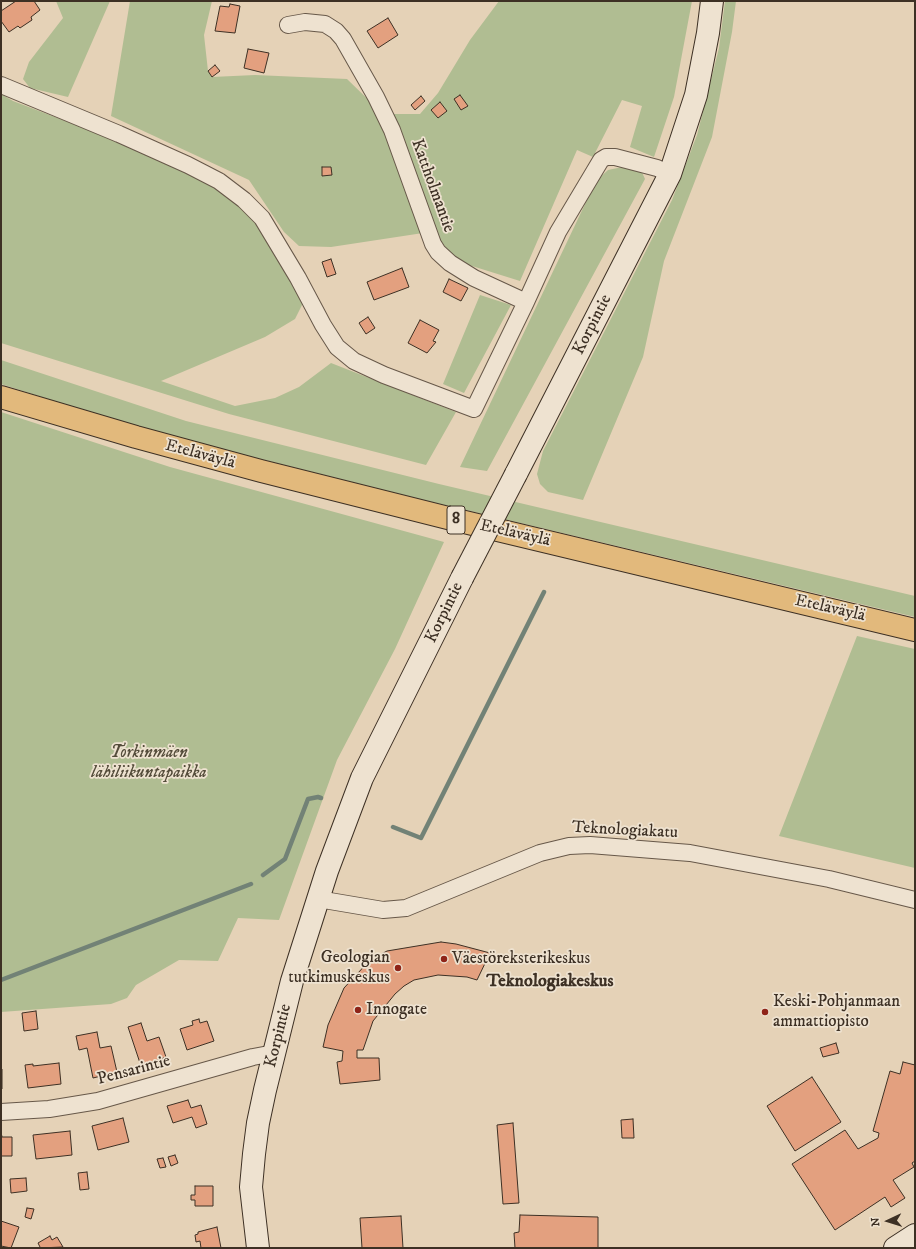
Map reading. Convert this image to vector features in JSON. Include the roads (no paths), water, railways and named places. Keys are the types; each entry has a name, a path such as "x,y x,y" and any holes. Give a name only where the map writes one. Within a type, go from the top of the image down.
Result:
{"highway":[{"name":"Eteläväylä","path":"1,397 136,437 269,473 460,521 915,630"}],"street":[{"name":"Korpintie","path":"258,1248 251,1187 258,1123 292,982 318,899 362,778 462,578 670,174 696,95 708,33 712,1"},
{"name":"Kattholmantie","path":"288,25 306,22 325,24 336,31 346,45 376,97 392,130 433,244 438,252 450,263 474,278 526,302"},
{"path":"1,85 188,164 225,185 244,200 262,218 298,278 322,325 338,348 354,361 391,378 474,409 558,232 601,160 606,156 615,156 657,168 670,174"},
{"name":"Teknologiakatu","path":"318,899 383,910 406,908 540,853 569,846 590,845 690,853 829,879 915,900"},
{"name":"Pensarintie","path":"1,1112 49,1109 98,1101 253,1057 274,1053"},
{"path":"895,1248 915,1235"}],"waterway":[{"path":"393,827 421,838 544,592"},
{"path":"263,875 285,859 308,799 318,797 321,798"},
{"path":"1,980 251,884"}],"place":[{"name":"Väestöreksterikeskus","path":"444,959"},
{"name":"Geologian tutkimuskeskus","path":"398,968"},
{"name":"Innogate","path":"358,1010"},
{"name":"Keski-Pohjanmaan ammattiopisto","path":"765,1012"}],"district":[{"name":"Teknologiakeskus","path":"550,982"}],"park label":[{"name":"Torkinmäen lähiliikuntapaikka","path":"149,763"}]}
